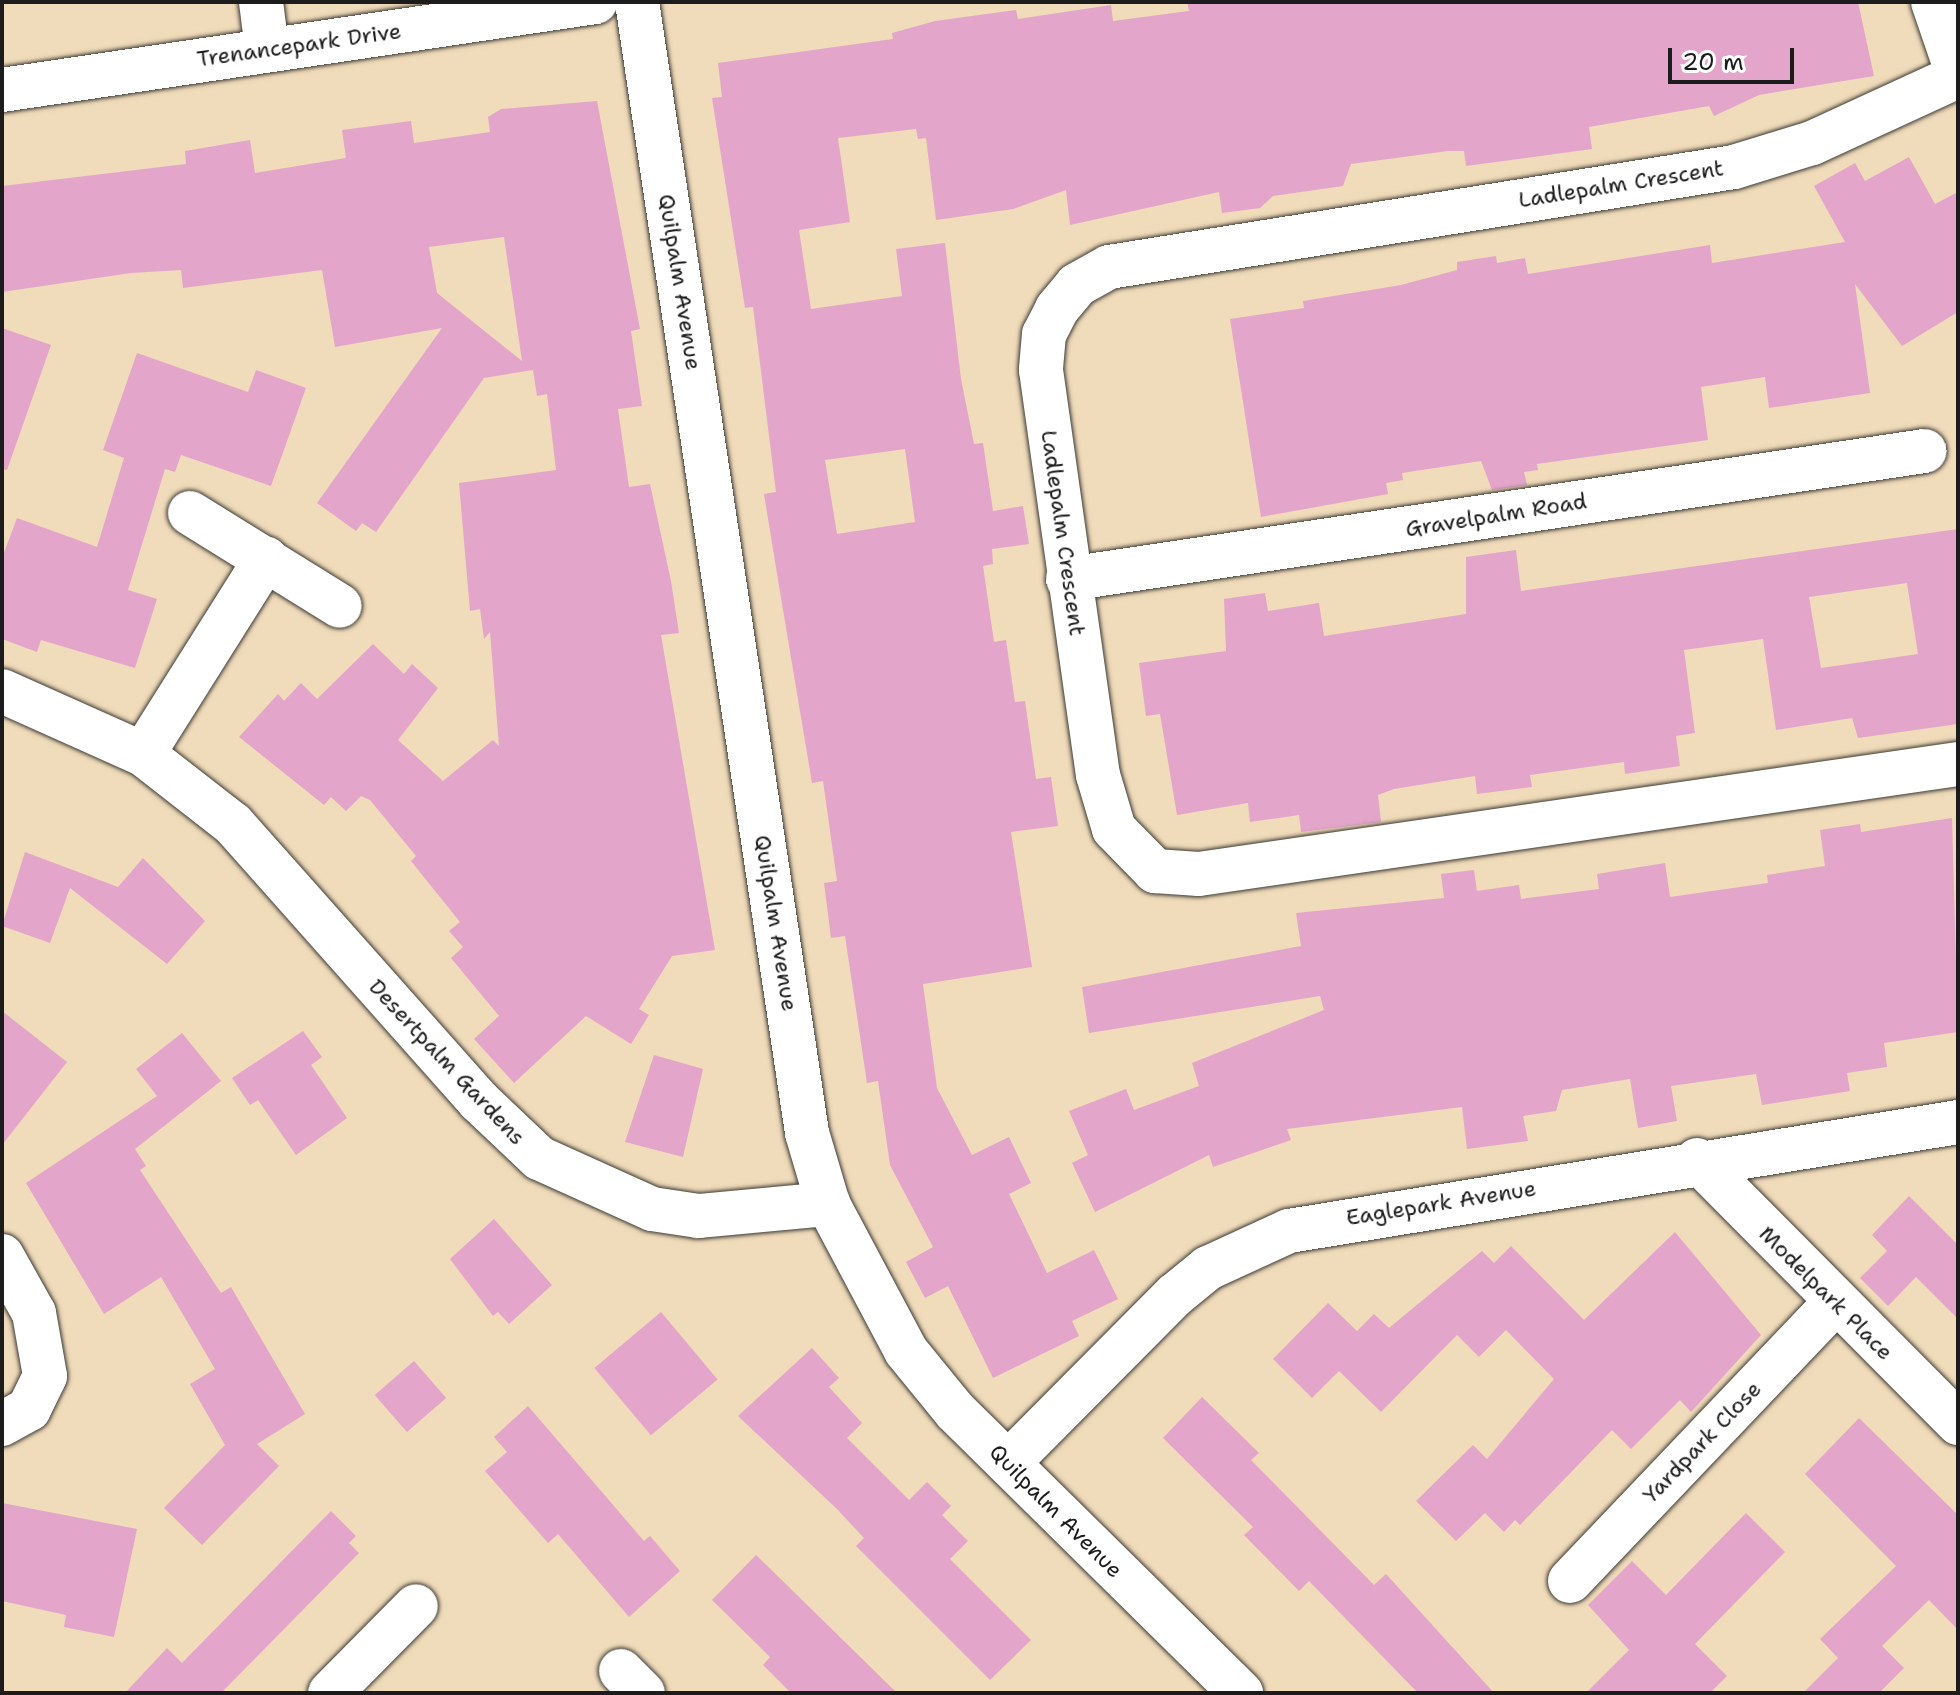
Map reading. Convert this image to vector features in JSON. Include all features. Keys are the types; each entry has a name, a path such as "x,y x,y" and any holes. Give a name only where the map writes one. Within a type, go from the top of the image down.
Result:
{"street":[{"path":"261,2 267,49"},
{"name":"Trenancepark Drive","path":"2,90 596,2"},
{"name":"Quilpalm Avenue","path":"637,2 807,1133 828,1204 914,1362 1008,1463 1241,1693"},
{"path":"1933,2 1958,75"},
{"name":"Ladlepalm Crescent","path":"1958,75 1812,143 1734,167 1153,255 1077,285 1044,334 1041,370 1098,775 1114,829 1133,857 1173,877 1958,764"},
{"name":"Gravelpalm Road","path":"1068,579 1924,451"},
{"path":"190,513 340,606"},
{"path":"143,754 266,559"},
{"name":"Desertpalm Gardens","path":"2,691 143,754 233,824 479,1101 539,1158 605,1192 683,1214 828,1204"},
{"name":"Eaglepark Avenue","path":"1008,1463 1175,1295 1247,1247 1328,1221 1697,1160 1958,1122"},
{"name":"Modelpark Place","path":"1697,1160 1835,1303 1958,1423"},
{"path":"2,1256 34,1313 45,1376 29,1409 2,1424"},
{"name":"Yardpark Close","path":"1570,1581 1835,1303"},
{"path":"330,1693 416,1606"}],"building":[{"path":"1187,2 1858,2 1874,76 1759,95 1714,116 1709,106 1589,127 1592,149 1466,166 1464,151 1351,164 1343,186 1273,196 1260,208 1222,213 1219,192 1070,225 1066,190 1013,209 936,220 926,138 918,139 916,129 838,138 850,222 799,230 811,309 902,296 896,249 945,243 961,379 974,444 983,443 993,511 1023,506 1029,544 992,549 993,564 983,566 994,642 1006,640 1015,702 1025,701 1036,779 1051,777 1058,826 1011,832 1032,967 923,984 937,1088 972,1155 1009,1137 1031,1183 1009,1194 1047,1273 1094,1250 1118,1299 1072,1321 1079,1336 993,1378 948,1286 925,1298 906,1262 933,1247 890,1165 878,1081 867,1083 845,936 831,938 824,883 837,881 823,781 812,783 764,494 776,492 753,307 745,308 712,98 722,97 718,63 893,39 892,33 935,21 1016,10 1018,19 1111,5 1113,21 1189,11","holes":["905,449 915,522 837,534 825,460"]},
{"path":"597,101 640,329 631,331 642,406 618,409 629,487 650,484 671,581 679,633 661,635 715,950 672,956 639,1009 649,1015 631,1044 586,1016 514,1083 474,1039 499,1016 451,958 463,947 449,931 460,922 411,861 416,856 370,800 361,796 346,811 331,797 324,805 239,737 278,694 284,701 301,683 317,699 373,644 404,674 412,664 438,688 398,740 443,781 493,740 499,746 490,632 484,639 480,609 470,611 459,483 556,470 547,394 537,396 533,370 484,378 376,532 362,523 356,531 317,503 442,328 335,347 322,270 183,288 181,270 131,273 2,292 2,186 186,164 185,151 250,140 255,173 346,158 342,130 411,121 414,143 490,132 488,117 501,109","holes":["504,237 522,361 437,293 429,247"]},
{"path":"1909,157 1935,204 1958,192 1958,312 1902,346 1855,284 1870,393 1769,408 1765,377 1701,387 1708,440 1537,464 1538,470 1524,472 1527,485 1492,490 1481,461 1402,473 1403,480 1386,483 1388,494 1261,517 1230,319 1304,308 1303,301 1401,285 1457,270 1457,262 1496,256 1497,263 1525,258 1528,274 1710,245 1712,263 1845,242 1814,186 1855,163 1865,181"},
{"path":"2,328 51,345 7,470 2,469"},
{"path":"137,353 248,392 256,370 306,388 271,486 181,455 175,472 165,469 128,590 157,599 135,668 41,640 37,652 2,639 2,558 17,518 97,547 124,458 103,450"},
{"path":"1958,529 1958,724 1858,738 1852,718 1776,730 1763,639 1684,650 1695,733 1676,736 1680,766 1625,774 1624,762 1530,775 1532,787 1477,794 1475,776 1394,789 1378,795 1381,822 1301,832 1299,815 1250,822 1248,803 1177,815 1160,714 1146,716 1139,663 1226,651 1224,599 1265,593 1268,611 1319,603 1324,636 1466,614 1466,557 1516,550 1521,591","holes":["1907,583 1918,654 1821,668 1809,597"]},
{"path":"1952,818 1958,1032 1884,1043 1887,1067 1847,1073 1850,1091 1762,1105 1756,1074 1671,1086 1677,1121 1638,1128 1630,1079 1562,1090 1556,1111 1523,1116 1528,1141 1467,1149 1462,1107 1287,1129 1291,1140 1213,1167 1209,1155 1095,1212 1072,1163 1088,1155 1069,1111 1126,1089 1134,1110 1199,1086 1192,1063 1324,1010 1320,996 1089,1033 1082,987 1301,946 1296,913 1444,898 1441,874 1474,870 1477,891 1519,885 1521,899 1599,889 1597,874 1665,863 1670,897 1768,883 1767,875 1825,866 1820,830 1860,824 1861,832"},
{"path":"25,852 118,887 143,858 205,921 167,964 70,888 50,943 2,926"},
{"path":"2,1011 67,1062 2,1145"},
{"path":"303,1031 322,1057 311,1065 347,1118 296,1155 258,1100 250,1105 232,1078"},
{"path":"182,1033 221,1081 135,1149 146,1166 140,1170 221,1293 231,1287 305,1414 257,1444 279,1466 202,1545 164,1508 225,1445 190,1384 215,1369 161,1277 104,1314 26,1183 157,1096 136,1069"},
{"path":"654,1055 703,1069 683,1157 625,1142"},
{"path":"1909,1196 1958,1245 1958,1319 1916,1277 1888,1306 1860,1278 1887,1251 1872,1235"},
{"path":"494,1219 552,1285 509,1324 498,1312 493,1316 450,1259"},
{"path":"1675,1232 1761,1335 1691,1412 1680,1400 1631,1449 1612,1430 1520,1525 1515,1520 1504,1532 1485,1513 1456,1541 1416,1501 1473,1445 1487,1459 1554,1379 1506,1330 1479,1357 1457,1335 1381,1412 1339,1371 1312,1398 1273,1359 1328,1303 1357,1331 1374,1314 1389,1328 1482,1251 1494,1263 1511,1246 1584,1320"},
{"path":"661,1312 718,1379 651,1435 594,1368"},
{"path":"812,1348 839,1378 829,1387 862,1423 847,1438 909,1500 927,1482 951,1506 942,1515 968,1541 950,1559 1031,1640 990,1680 856,1546 864,1538 837,1509 738,1416"},
{"path":"414,1361 446,1398 407,1432 375,1395"},
{"path":"1202,1397 1259,1453 1251,1460 1374,1585 1386,1574 1494,1693 1418,1693 1309,1581 1299,1591 1244,1535 1253,1527 1163,1438"},
{"path":"528,1406 644,1541 650,1536 680,1571 629,1617 558,1534 548,1543 485,1471 507,1452 494,1437"},
{"path":"1859,1418 1958,1515 1958,1630 1929,1600 1882,1646 1904,1668 1879,1693 1803,1693 1838,1658 1820,1639 1896,1566 1805,1474"},
{"path":"2,1503 137,1529 114,1637 64,1627 66,1615 2,1601"},
{"path":"331,1511 356,1536 349,1543 359,1553 221,1693 125,1693 167,1648 182,1663"},
{"path":"1746,1513 1785,1552 1695,1644 1727,1676 1710,1693 1586,1693 1629,1650 1588,1605 1632,1561 1666,1595"},
{"path":"756,1555 897,1693 791,1693 763,1665 770,1657 712,1600"}]}
